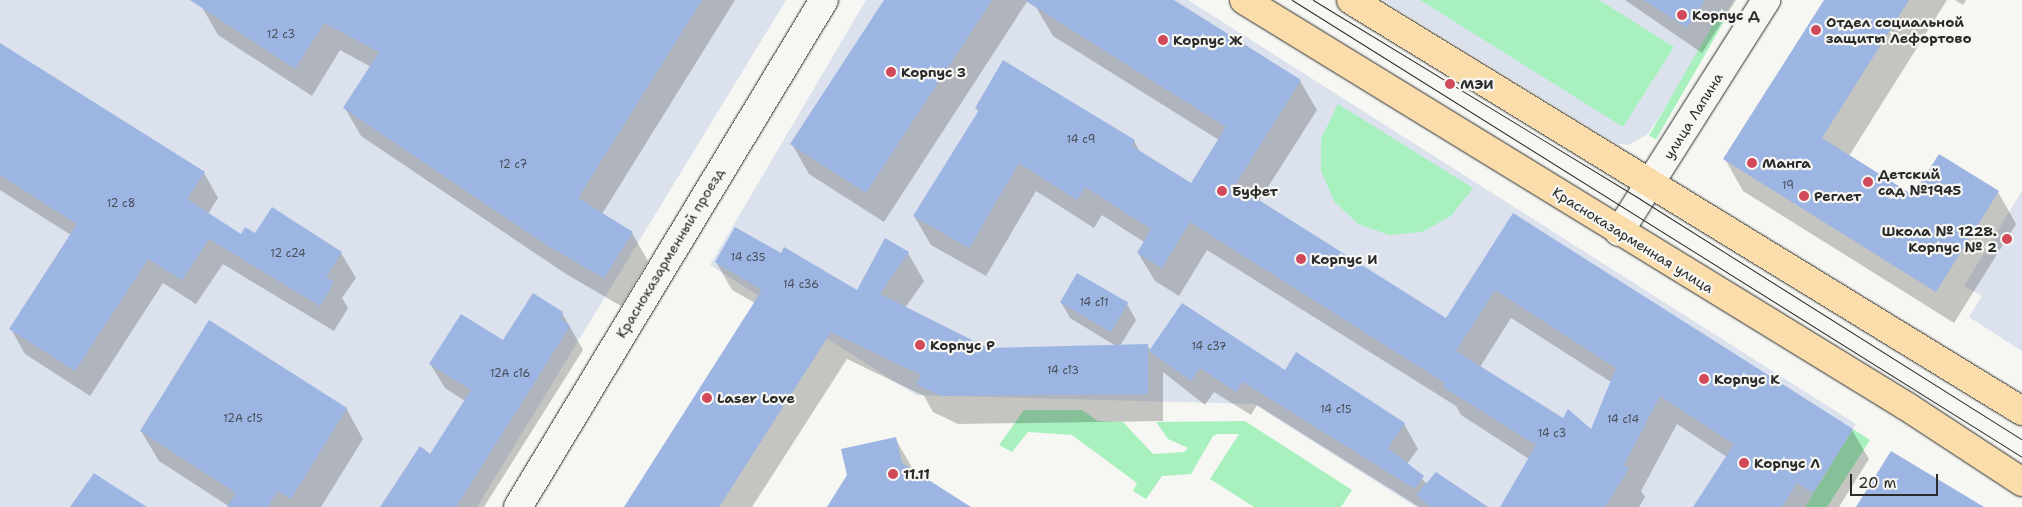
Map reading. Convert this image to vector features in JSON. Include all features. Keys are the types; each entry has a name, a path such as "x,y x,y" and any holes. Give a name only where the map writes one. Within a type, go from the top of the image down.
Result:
{"main road":[{"name":"Красноказарменная улица","path":"1244,0 1619,232 1906,406 2022,482"},
{"path":"1351,0 2022,411"}],"street":[{"name":"Красноказарменный проезд","path":"518,507 824,0"},
{"name":"улица Лапина","path":"1619,232 1766,0"}],"shaded area":[{"path":"0,0 786,0 477,507 0,507"},
{"path":"866,0 1188,0 1856,424 1805,507 1416,507 1254,404 916,395 710,265"},
{"path":"1383,0 1734,0 1648,134 1628,145 1616,143"},
{"name":"Школа № 1228. Корпус № 2","path":"2022,191 2022,351 1969,317 1982,296 1964,286"}],"green space":[{"path":"1420,0 1599,0 1674,47 1623,127"},
{"path":"1722,9 1729,13 1656,139 1649,135"},
{"path":"1338,104 1473,188 1451,216 1422,232 1389,235 1358,224 1334,201 1321,171 1321,139"},
{"path":"1024,410 1082,410 1098,421 1123,422 1153,454 1184,452 1188,448 1168,439 1156,422 1245,421 1352,490 1341,507 1254,507 1210,479 1239,434 1218,434 1213,436 1191,474 1162,476 1146,499 1133,491 1137,483 1072,435 1028,432 1012,452 999,445"},
{"path":"1853,429 1870,440 1827,507 1805,507"}],"building":[{"path":"190,0 702,0 578,198 633,232 604,278 548,246 343,108 379,52 324,23 295,69"},
{"name":"Корпус З","path":"884,0 992,0 866,193 790,144"},
{"path":"1024,0 1174,0 1301,80 1235,185 1446,318 1513,213 1853,429 1813,493 1797,483 1782,507 1693,507 1734,444 1660,396 1624,465 1629,468 1605,507 1500,507 1536,445 1443,387 1445,383 1190,222 1162,268 1137,253 1151,229 1085,187 1077,200 1019,163 969,248 913,216 979,110 975,108 1003,60 1135,140 1132,146 1191,183 1226,127","holes":["1495,290 1616,368 1591,429 1568,409 1563,418 1456,351"]},
{"name":"Корпус Д","path":"1644,0 1705,0 1687,28"},
{"path":"1824,0 1909,0 1822,138 1913,195 1939,154 1999,191 1936,292 1723,159"},
{"path":"0,43 205,172 187,199 241,234 245,227 255,233 272,207 342,252 326,277 334,282 320,306 209,239 182,280 148,259 75,371 9,329 77,224 0,175"},
{"path":"735,227 781,253 784,247 857,290 885,238 909,252 880,294 988,348 1148,344 1148,394 941,396 916,384 921,375 831,332 719,507 624,507 762,290 715,262"},
{"path":"1077,273 1128,303 1111,332 1060,302"},
{"path":"533,293 563,312 561,319 570,326 456,507 380,507 420,446 430,454 471,390 429,364 461,314 503,340"},
{"path":"1182,303 1285,370 1296,352 1405,423 1388,448 1424,476 1415,489 1243,382 1236,392 1200,368 1191,381 1149,351"},
{"path":"209,320 347,408 291,499 277,491 268,507 227,507 236,493 140,431"},
{"path":"896,437 902,463 971,507 827,507 847,475 841,449"},
{"path":"1891,451 1984,507 1856,507"},
{"path":"1436,472 1488,507 1431,507 1416,495"},
{"path":"94,473 106,481 147,507 70,507"}],"tram line":[{"path":"1292,0 2022,457"},
{"path":"1313,0 1640,199 2022,440"}],"place":[{"name":"Корпус Д","path":"1682,15"},
{"name":"Отдел социальной защиты Лефортово","path":"1816,30"},
{"name":"Корпус Ж","path":"1163,40"},
{"name":"Корпус З","path":"891,72"},
{"name":"МЭИ","path":"1450,84"},
{"name":"Манга","path":"1752,163"},
{"name":"Детский сад №1945","path":"1868,182"},
{"name":"Буфет","path":"1222,191"},
{"name":"Реглет","path":"1804,196"},
{"name":"Школа № 1228. Корпус № 2","path":"2007,239"},
{"name":"Корпус И","path":"1301,259"},
{"name":"Корпус Р","path":"920,345"},
{"name":"Корпус К","path":"1704,379"},
{"name":"Laser Love","path":"707,398"},
{"name":"Корпус Л","path":"1744,463"},
{"name":"11.11","path":"893,474"}]}
